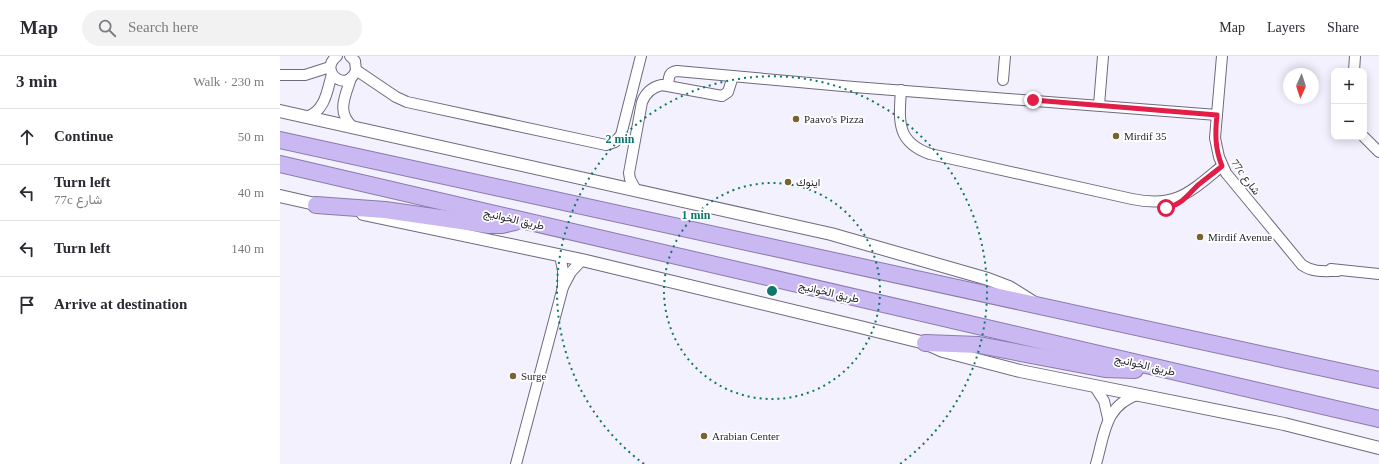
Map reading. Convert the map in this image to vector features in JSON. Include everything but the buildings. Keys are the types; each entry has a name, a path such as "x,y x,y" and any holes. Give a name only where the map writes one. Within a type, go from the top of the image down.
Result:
{"highway":[{"path":"280,140 1379,380"},
{"name":"طريق الخوانيج","path":"280,164 1374,419"},
{"path":"316,205 385,210 490,226 502,225 518,220"},
{"path":"925,343 979,345 1105,369 1121,370 1154,368"}],"street":[{"path":"307,117 315,113 321,107 333,59 337,56"},
{"path":"353,67 396,97 407,102 606,145 615,142 621,135 641,56"},
{"path":"1003,80 1005,56"},
{"path":"1098,105 1103,56"},
{"name":"77c شارع","path":"1222,56 1215,138 1222,166 1231,180 1291,252 1303,260 1313,265 1338,270 1379,274"},
{"path":"1354,68 1355,56"},
{"path":"331,70 336,78 353,67"},
{"path":"353,67 341,94 344,115 346,120 353,127"},
{"path":"280,75 305,75 331,70"},
{"path":"668,86 670,74 674,71 854,87 1217,115"},
{"path":"636,190 630,179 630,166 642,102 648,92 662,85 722,96 728,92 733,76"},
{"path":"901,90 900,117 897,130 901,144 909,151 914,153 930,154 1137,200 1155,202 1169,201 1182,196 1198,186 1222,166"},
{"path":"280,111 831,234 977,275 1009,287 1038,306"},
{"path":"1367,140 1379,152"},
{"path":"280,196 316,205 582,260 925,343 943,351 1020,371 1284,424 1379,448"},
{"path":"516,464 563,286 563,270 560,255"},
{"path":"563,286 582,260"},
{"path":"1095,387 1104,401 1108,418"},
{"path":"1096,464 1108,418 1121,402 1129,397 1139,394"}],"place":[{"name":"Paavo's Pizza","path":"796,119"},
{"name":"Mirdif 35","path":"1116,136"},
{"name":"اينوك","path":"788,182"},
{"name":"Mirdif Avenue","path":"1200,237"},
{"name":"Surge","path":"513,376"},
{"name":"Arabian Center","path":"704,436"}],"route":[{"path":"1033,100 1217,115 1215,138 1216,147 1222,166 1182,202 1166,208"}]}
